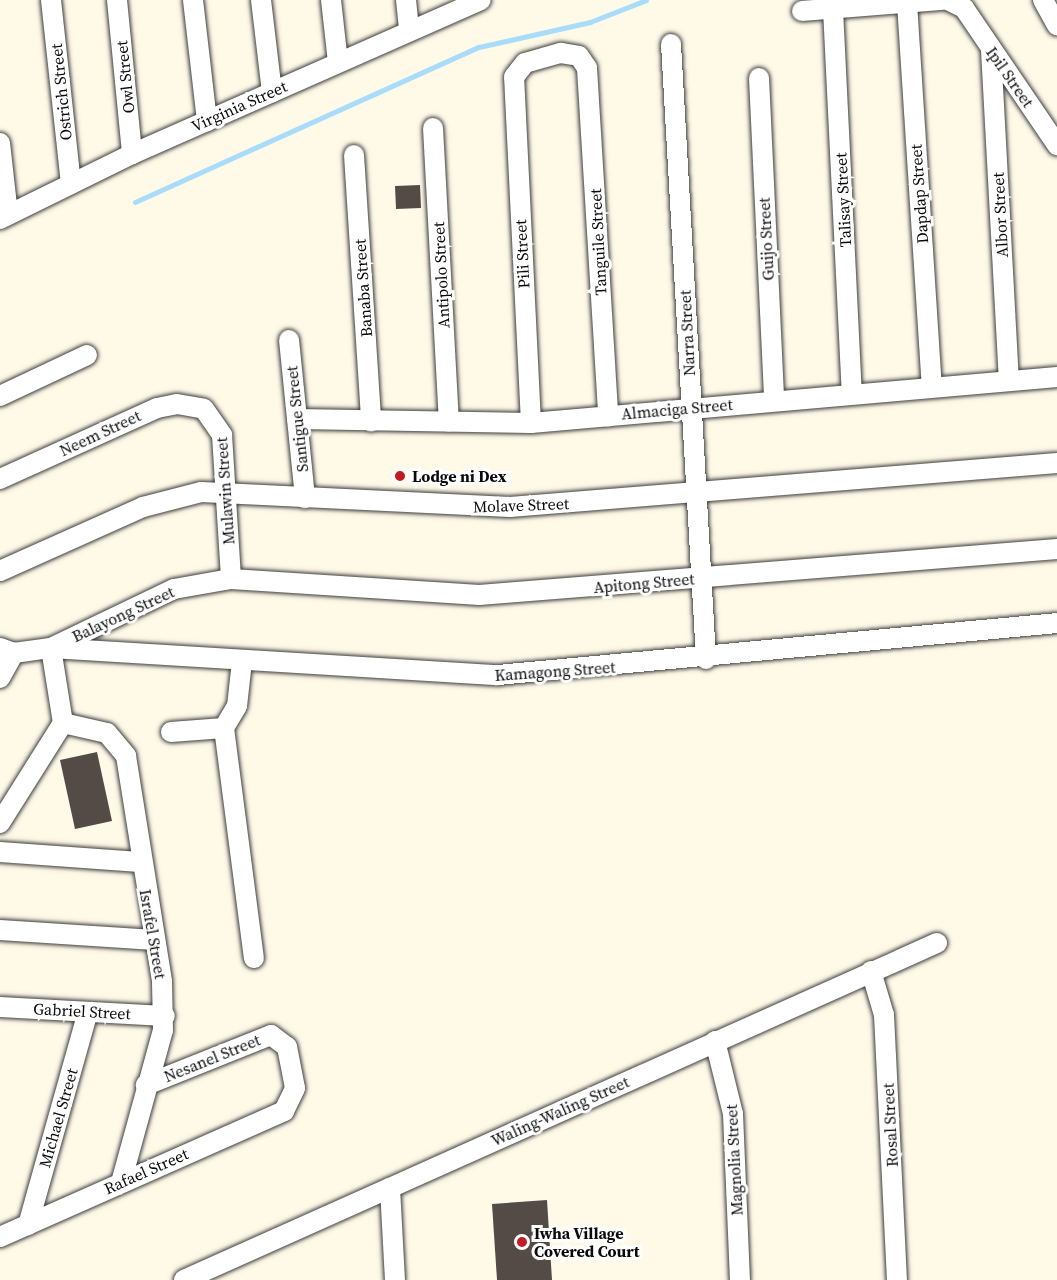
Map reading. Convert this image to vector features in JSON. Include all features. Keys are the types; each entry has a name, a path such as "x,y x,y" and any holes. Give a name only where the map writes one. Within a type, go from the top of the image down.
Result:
{"street":[{"name":"Ostrich Street","path":"51,0 71,184"},
{"name":"Owl Street","path":"117,0 132,154"},
{"path":"193,0 207,121"},
{"path":"261,0 272,92"},
{"path":"331,0 338,62"},
{"path":"406,0 409,30"},
{"path":"802,11 943,0"},
{"path":"1043,0 1057,25"},
{"name":"Virginia Street","path":"4,216 132,154 478,1"},
{"name":"Dapdap Street","path":"907,3 932,385"},
{"name":"Ipil Street","path":"961,3 1057,145"},
{"name":"Talisay Street","path":"832,9 852,392"},
{"name":"Narra Street","path":"671,44 706,659"},
{"name":"Albor Street","path":"991,50 1009,380"},
{"name":"Pili Street","path":"531,423 514,86 520,69 533,59 571,53 587,68"},
{"name":"Tanguile Street","path":"587,68 608,416"},
{"name":"Guijo Street","path":"759,78 774,400"},
{"name":"Antipolo Street","path":"433,128 449,423"},
{"path":"0,143 4,216"},
{"name":"Banaba Street","path":"354,155 371,421"},
{"name":"Santigue Street","path":"289,340 305,498"},
{"path":"0,396 87,355"},
{"name":"Almaciga Street","path":"297,419 531,423 932,385 1057,378"},
{"name":"Neem Street","path":"0,479 157,408 177,404 204,409"},
{"name":"Mulawin Street","path":"204,409 220,426 231,579"},
{"name":"Molave Street","path":"0,571 143,507 201,492 498,508 697,495 1057,463"},
{"name":"Apitong Street","path":"231,579 479,595 1057,549"},
{"name":"Balayong Street","path":"51,648 174,590 231,579"},
{"name":"Kamagong Street","path":"51,648 498,675 706,659 1057,623"},
{"path":"0,678 7,650 51,648 63,723 0,823"},
{"path":"242,661 237,706 224,728 254,958"},
{"name":"Israfel Street","path":"63,723 107,733 122,748 155,940 165,1016 121,1182"},
{"path":"171,732 224,728"},
{"path":"0,852 140,862"},
{"path":"0,930 155,940"},
{"name":"Waling-Waling Street","path":"198,1277 390,1188 937,943"},
{"name":"Rosal Street","path":"871,971 884,1015 897,1280"},
{"name":"Gabriel Street","path":"2,1013 88,1012 165,1016"},
{"name":"Michael Street","path":"28,1225 88,1012"},
{"name":"Nesanel Street","path":"146,1084 271,1035 291,1054 291,1104"},
{"name":"Magnolia Street","path":"716,1041 733,1114 740,1280"},
{"name":"Rafael Street","path":"0,1237 291,1104"},
{"path":"390,1188 395,1280"}],"building":[{"path":"420,185 421,208 396,209 395,186"},
{"path":"97,752 112,821 75,829 60,760"},
{"name":"Iwha Village Covered Court","path":"547,1200 552,1280 497,1280 492,1204"}],"waterway":[{"path":"135,202 479,47 590,22 646,0"}],"place":[{"name":"Lodge ni Dex","path":"400,476"},
{"name":"Iwha Village Covered Court","path":"522,1242"}]}
